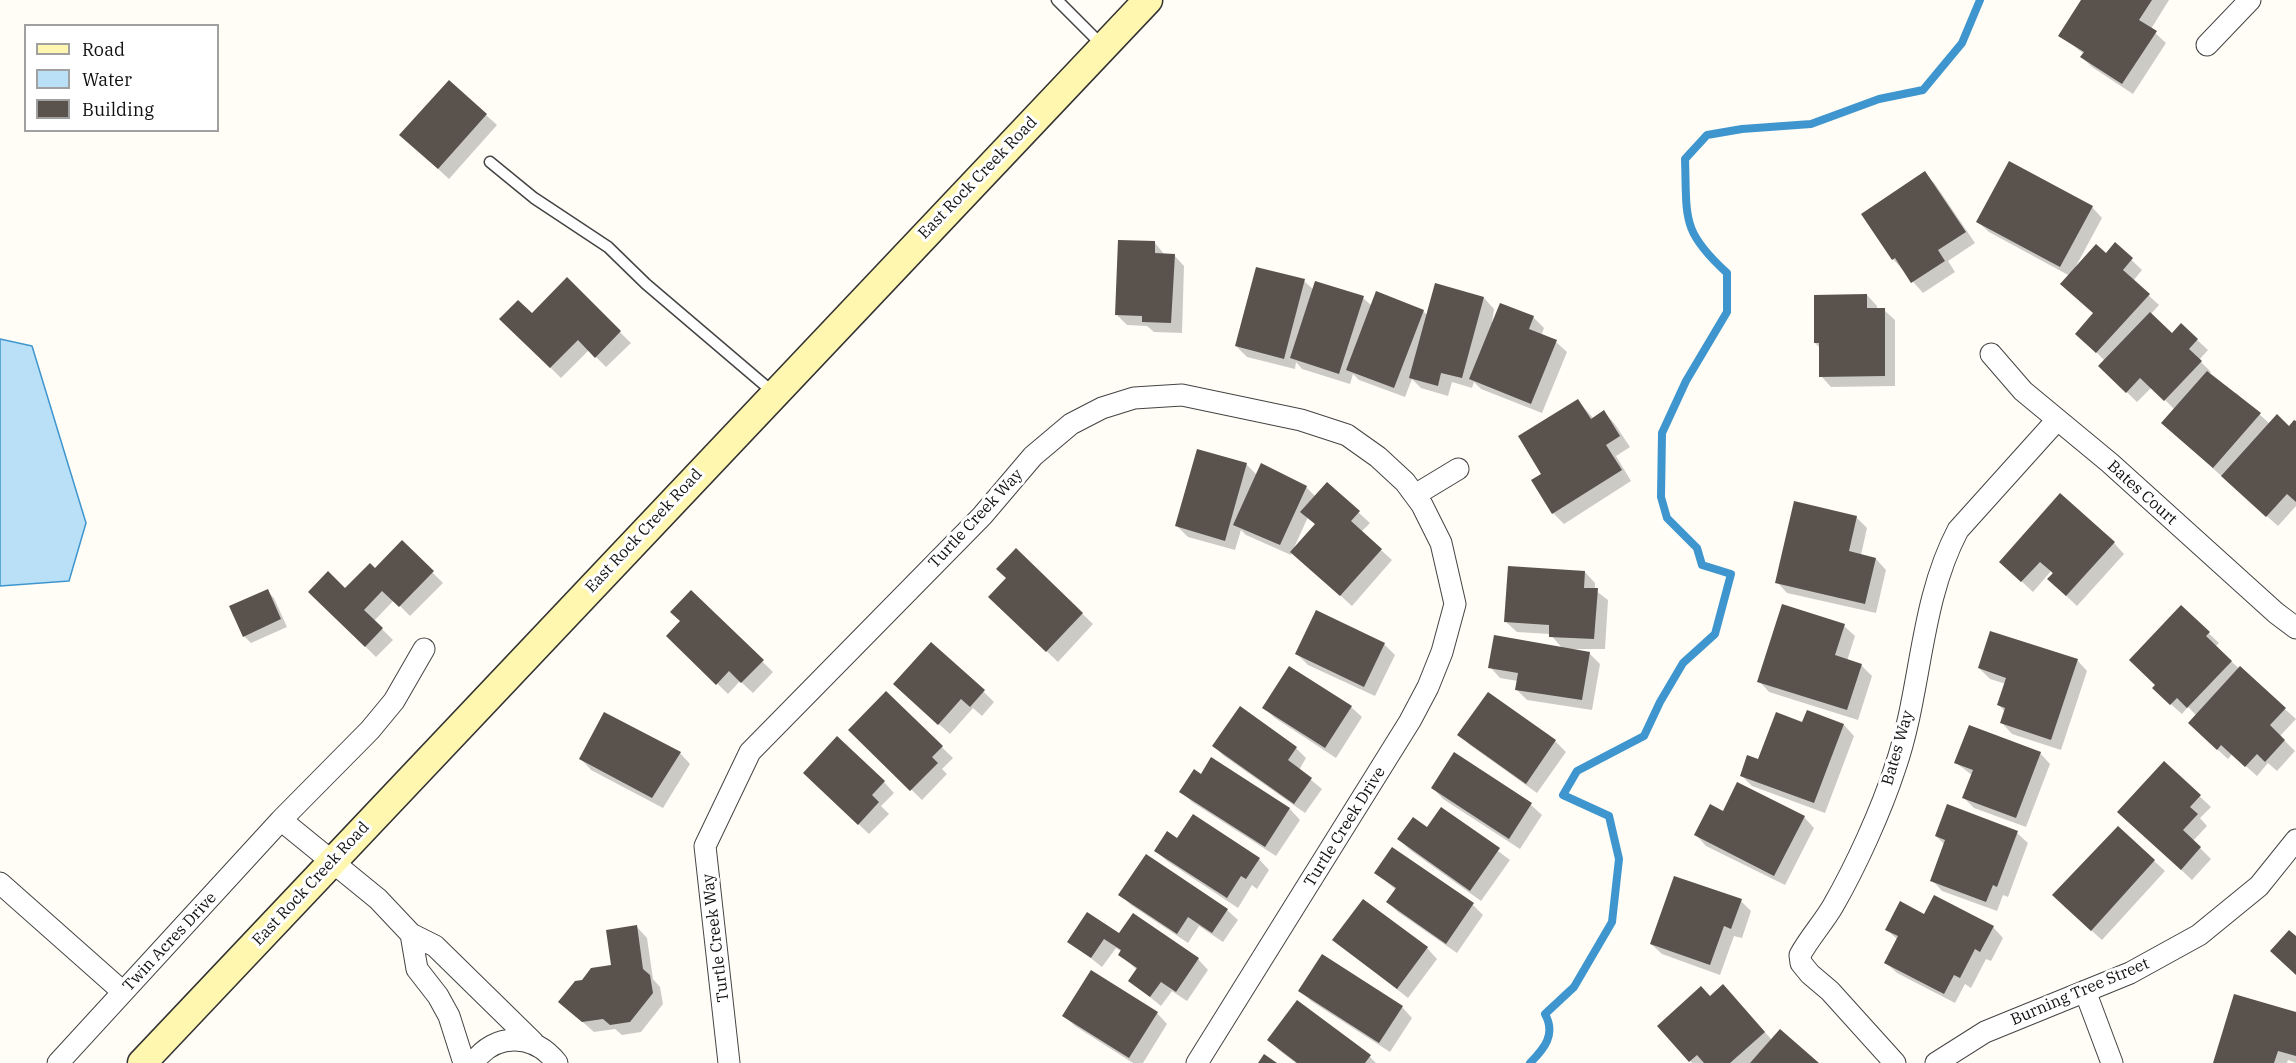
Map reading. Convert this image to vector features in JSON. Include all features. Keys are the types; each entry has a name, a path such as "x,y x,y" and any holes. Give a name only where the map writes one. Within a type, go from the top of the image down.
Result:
{"street":[{"name":"East Rock Creek Road","path":"142,1063 1148,0"},
{"path":"2207,45 2250,0"},
{"name":"Bates Court","path":"1991,354 2023,391 2110,464 2276,613 2296,628"},
{"name":"Turtle Creek Way","path":"729,1063 705,846 750,752 982,516 1033,456 1071,424 1101,408 1134,398 1182,395 1301,420 1347,435 1378,457 1405,482 1415,495 1441,543 1450,576"},
{"name":"Bates Way","path":"1895,1063 1830,991 1810,974 1802,963 1800,955 1834,904 1895,768 1908,720 1926,622 1948,549 1958,530 2057,420"},
{"path":"1415,495 1458,469"},
{"name":"Turtle Creek Drive","path":"1197,1063 1383,767 1428,687 1453,616 1455,604 1450,576"},
{"name":"Twin Acres Drive","path":"58,1063 281,820 370,730 394,701 424,649"},
{"path":"281,820 378,899 411,934 435,946 552,1055"},
{"name":"Burning Tree Street","path":"1936,1063 1985,1032 2130,973 2199,935 2259,886 2296,840"},
{"path":"0,883 123,992"},
{"path":"411,934 417,969 438,996 449,1016 464,1063"},
{"path":"2085,991 2112,1063"},
{"path":"473,1063 480,1052 500,1041 517,1039 552,1055"}],"lane":[{"path":"1057,0 1103,47"},
{"path":"490,162 557,214 608,247 646,284 774,393"}],"water":[{"path":"0,339 32,346 86,523 69,581 0,586"}],"building":[{"path":"2081,0 2152,0 2139,20 2157,31 2122,84 2080,57 2084,52 2058,36"},
{"path":"449,80 487,114 438,169 399,135"},
{"path":"2009,161 2093,206 2060,267 1976,222"},
{"path":"1925,171 1966,232 1938,250 1945,261 1911,283 1895,258 1892,260 1861,214"},
{"path":"1118,240 1155,241 1155,253 1175,254 1171,323 1142,322 1142,316 1115,315"},
{"path":"2115,242 2133,258 2123,270 2150,294 2096,353 2075,334 2093,313 2060,284 2096,244 2106,253"},
{"path":"1256,267 1305,279 1284,359 1235,346"},
{"path":"567,277 621,331 595,358 578,340 550,368 499,319 518,300 532,313"},
{"path":"1315,281 1364,296 1339,374 1290,358"},
{"path":"1435,283 1484,297 1462,378 1441,373 1438,386 1409,378"},
{"path":"1376,291 1424,310 1394,388 1346,370"},
{"path":"1867,294 1867,308 1885,308 1885,376 1819,377 1819,343 1814,343 1814,295"},
{"path":"1500,303 1534,316 1529,329 1557,340 1531,404 1469,379"},
{"path":"2150,312 2172,333 2181,323 2198,339 2189,349 2202,361 2164,401 2140,378 2126,393 2098,366"},
{"path":"2207,371 2261,413 2213,468 2161,423"},
{"path":"1578,399 1591,419 1604,410 1620,436 1606,445 1622,470 1552,514 1531,480 1541,474 1518,436"},
{"path":"2277,414 2289,426 2294,420 2296,421 2296,502 2287,494 2266,517 2221,476"},
{"path":"1197,449 1247,463 1225,541 1175,526"},
{"path":"1261,463 1307,486 1280,545 1233,525"},
{"path":"1327,482 1360,511 1351,521 1382,549 1340,596 1290,552 1315,524 1300,512"},
{"path":"2060,493 2115,542 2066,596 2047,579 2053,573 2040,562 2021,582 1999,562"},
{"path":"1794,501 1857,516 1849,551 1876,558 1865,604 1775,583"},
{"path":"402,540 434,571 399,607 382,591 364,610 383,628 365,647 308,592 328,571 345,588 370,563 375,568"},
{"path":"1016,548 1083,613 1046,652 988,597 1006,578 996,569"},
{"path":"1508,566 1585,571 1584,588 1598,588 1594,639 1549,637 1549,625 1504,622"},
{"path":"268,589 281,619 243,637 229,606"},
{"path":"691,590 764,660 741,683 729,671 716,685 666,636 680,621 670,612"},
{"path":"1782,604 1845,624 1835,655 1862,664 1847,710 1757,682"},
{"path":"2181,605 2210,632 2206,636 2232,661 2187,708 2177,698 2170,705 2152,688 2155,685 2129,660"},
{"path":"1316,610 1385,643 1364,687 1295,654"},
{"path":"1990,631 2078,659 2051,740 2000,723 2005,708 1997,705 2006,678 1978,668"},
{"path":"1494,635 1590,652 1582,700 1515,690 1518,673 1488,668"},
{"path":"931,642 985,690 970,707 961,699 938,725 893,684"},
{"path":"1289,666 1352,706 1325,748 1262,708"},
{"path":"2240,666 2286,708 2270,725 2285,740 2265,762 2257,754 2245,767 2221,745 2217,750 2188,723"},
{"path":"886,691 943,746 932,757 938,763 910,791 848,730"},
{"path":"1488,692 1556,740 1526,784 1457,735"},
{"path":"1240,706 1297,747 1288,760 1312,778 1294,804 1212,746"},
{"path":"1807,710 1844,724 1814,803 1740,776 1747,755 1758,759 1776,712 1802,722"},
{"path":"604,712 681,752 652,798 579,759"},
{"path":"1969,725 2041,752 2016,818 1962,798 1973,770 1954,763"},
{"path":"837,736 885,781 872,795 879,802 858,825 803,773"},
{"path":"1454,752 1532,803 1509,839 1431,788"},
{"path":"1211,757 1290,808 1265,847 1179,792 1194,769 1201,774"},
{"path":"2164,761 2201,795 2190,807 2198,814 2183,830 2201,847 2181,870 2117,812"},
{"path":"1737,782 1805,816 1774,876 1694,835 1710,804 1723,811"},
{"path":"1947,804 2018,831 1997,887 1993,885 1986,902 1930,881 1945,840 1935,836"},
{"path":"1441,807 1500,848 1470,891 1397,839 1413,817 1427,827"},
{"path":"1193,814 1260,858 1246,879 1241,876 1227,898 1154,851 1167,831 1177,838"},
{"path":"2118,826 2155,860 2091,931 2052,895"},
{"path":"1392,847 1474,903 1446,944 1386,902 1396,888 1374,873"},
{"path":"1146,854 1228,909 1212,933 1188,917 1177,934 1118,895"},
{"path":"1674,876 1742,899 1731,929 1724,926 1710,965 1650,944"},
{"path":"1934,895 1994,926 1980,952 1975,949 1960,978 1954,975 1944,994 1884,963 1898,936 1885,930 1900,901 1924,914"},
{"path":"1363,899 1428,947 1397,989 1332,940"},
{"path":"1087,912 1119,933 1133,913 1199,958 1176,992 1161,982 1150,997 1128,981 1137,968 1118,955 1121,950 1104,939 1091,958 1067,942"},
{"path":"637,925 643,969 650,975 653,993 630,1022 610,1025 603,1019 582,1022 558,1002 575,981 582,980 591,968 611,965 606,930"},
{"path":"2289,930 2296,936 2296,975 2270,951"},
{"path":"1322,954 1403,1006 1379,1043 1298,991"},
{"path":"1091,970 1158,1012 1129,1058 1062,1016"},
{"path":"1723,984 1765,1032 1730,1063 1704,1063 1697,1055 1689,1062 1657,1026 1701,986 1710,996"},
{"path":"2234,994 2296,1012 2296,1056 2278,1051 2274,1063 2213,1063"},
{"path":"1297,1000 1371,1055 1365,1063 1297,1063 1267,1040"},
{"path":"1780,1029 1819,1063 1750,1063"},
{"path":"1264,1054 1277,1063 1258,1063"}],"waterway":[{"path":"1530,1063 1544,1046 1549,1034 1545,1014 1574,987 1612,922 1619,859 1609,816 1563,795 1577,771 1644,736 1660,702 1683,663 1715,634 1731,574 1702,565 1697,548 1667,518 1661,497 1662,433 1686,381 1727,312 1727,273 1701,246 1690,223 1687,210 1685,159 1707,135 1742,129 1811,124 1879,99 1923,90 1962,43 1980,0"}]}
